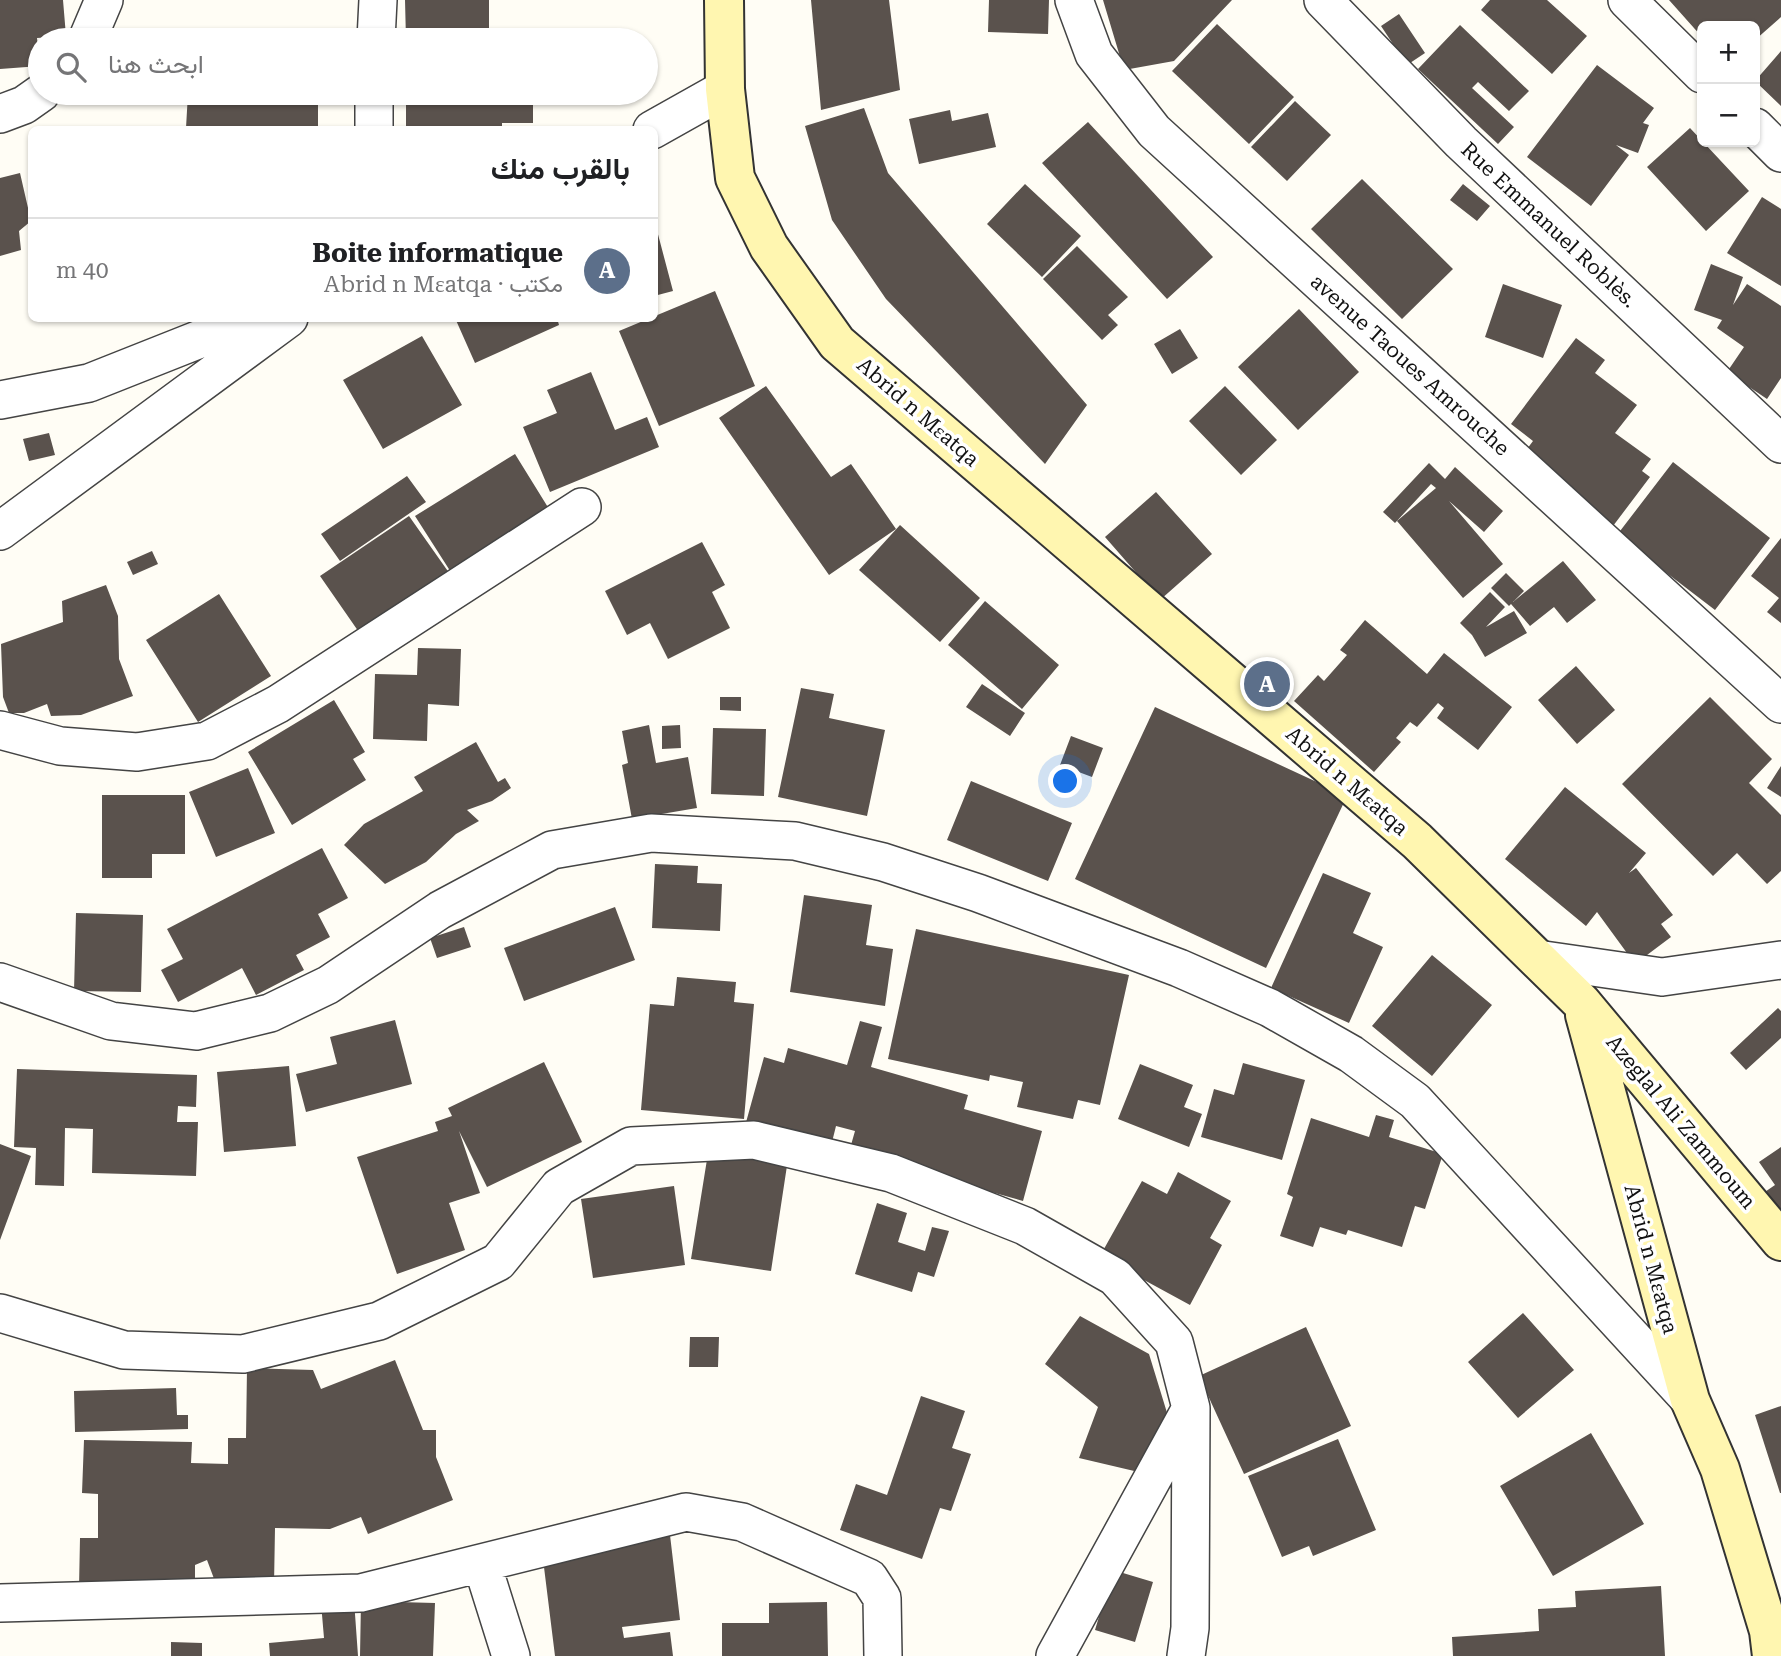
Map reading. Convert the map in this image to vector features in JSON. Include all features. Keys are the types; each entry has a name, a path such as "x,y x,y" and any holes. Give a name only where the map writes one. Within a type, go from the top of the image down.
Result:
{"main road":[{"name":"Abrid n Mɛatqa","path":"724,0 726,89 735,178 769,247 837,343 1417,841 1581,1002 1690,1400 1720,1469 1769,1631 1772,1656"},
{"name":"Azeglal Ali Zammoum","path":"1581,1002 1781,1241"}],"street":[{"path":"92,28 104,0"},
{"path":"377,28 378,0"},
{"name":"avenue Taoues Amrouche","path":"1074,0 1094,54 1154,131 1781,704"},
{"name":"Rue Emmanuel Roblès.","path":"1323,0 1461,142 1781,444"},
{"path":"1627,0 1697,70"},
{"path":"658,127 726,89"},
{"path":"0,114 28,103"},
{"path":"374,105 374,126"},
{"path":"1760,132 1781,153"},
{"path":"0,400 89,383 243,322"},
{"path":"0,531 284,322"},
{"path":"0,730 60,746 137,751 207,741 278,704 582,507"},
{"path":"0,982 111,1021 196,1031 271,1013 328,985 440,910 552,850 651,833 795,841 870,859 978,893 1179,968 1270,1008 1351,1054 1415,1101 1690,1400"},
{"path":"1537,959 1662,977 1781,960"},
{"path":"0,1313 124,1350 243,1354 379,1321 498,1262 559,1187 631,1146 754,1140 891,1173 1025,1226 1115,1277 1174,1342 1191,1408 1190,1628 1186,1656"},
{"path":"1055,1656 1191,1408"},
{"path":"0,1602 361,1593 686,1512 742,1522 869,1578 882,1598 883,1656"},
{"path":"482,1564 511,1656"}],"building":[{"path":"0,0 63,0 65,28 28,28 28,67 0,69"},
{"path":"405,0 489,0 489,28 406,28"},
{"path":"811,0 889,0 900,90 821,110"},
{"path":"989,0 1049,0 1048,34 988,32"},
{"path":"1103,0 1232,0 1174,61 1124,70"},
{"path":"1490,0 1547,0 1587,36 1552,74 1481,10"},
{"path":"1669,0 1781,0 1781,17 1760,36 1760,21 1697,21 1697,31"},
{"path":"1399,14 1425,53 1407,65 1381,26"},
{"path":"1217,24 1294,97 1249,144 1172,71"},
{"path":"1460,25 1529,91 1509,111 1478,82 1472,88 1514,127 1498,144 1418,69"},
{"path":"1781,51 1781,106 1760,86 1760,75"},
{"path":"1597,65 1654,108 1643,123 1649,125 1638,153 1616,145 1629,155 1591,206 1527,157"},
{"path":"1295,101 1331,135 1287,181 1251,147"},
{"path":"187,105 318,105 318,126 186,126"},
{"path":"406,105 533,105 533,123 502,123 502,126 406,126"},
{"path":"864,108 888,173 1087,405 1045,464 886,299 832,220 805,126"},
{"path":"950,110 952,121 988,113 996,147 919,164 909,119"},
{"path":"1088,122 1213,257 1167,299 1042,163"},
{"path":"1690,128 1697,135 1697,147 1708,147 1749,191 1706,231 1647,167"},
{"path":"20,173 28,208 28,224 19,231 21,250 0,256 0,178"},
{"path":"1362,179 1453,269 1402,319 1311,229"},
{"path":"1025,184 1081,236 1042,277 987,224"},
{"path":"1463,184 1490,206 1477,221 1450,200"},
{"path":"1762,197 1781,209 1781,286 1727,253"},
{"path":"658,234 673,291 658,295"},
{"path":"1077,246 1128,297 1108,315 1118,325 1102,340 1043,279"},
{"path":"1711,264 1743,277 1733,305 1747,284 1781,306 1781,378 1767,399 1727,372 1744,347 1717,328 1722,320 1694,310"},
{"path":"1503,284 1562,305 1543,358 1485,337"},
{"path":"715,291 755,386 659,426 619,331 641,322 658,322 658,315"},
{"path":"1299,309 1359,372 1298,430 1238,367"},
{"path":"457,322 558,322 559,325 475,363"},
{"path":"1180,329 1198,358 1172,374 1154,344"},
{"path":"422,336 462,405 383,449 343,380"},
{"path":"1576,338 1605,360 1595,373 1637,405 1615,433 1651,459 1642,471 1650,477 1610,530 1518,461 1533,441 1511,424"},
{"path":"591,372 615,430 647,417 659,447 550,492 523,427 557,413 547,390"},
{"path":"766,386 831,477 851,464 896,529 829,575 719,418"},
{"path":"1225,386 1277,440 1241,475 1189,421"},
{"path":"49,433 55,455 29,461 23,439"},
{"path":"515,454 554,517 454,577 415,516"},
{"path":"1673,462 1770,538 1715,610 1617,535"},
{"path":"1429,463 1445,479 1455,467 1503,511 1484,532 1449,501 1503,564 1463,598 1397,521 1436,488 1431,484 1395,523 1383,512"},
{"path":"407,476 426,502 340,561 321,534"},
{"path":"1156,492 1212,554 1160,600 1105,537"},
{"path":"409,516 452,577 363,638 320,576"},
{"path":"900,525 980,598 940,642 859,570"},
{"path":"1781,538 1781,623 1767,612 1779,598 1751,576"},
{"path":"702,542 725,585 712,592 730,628 668,659 650,623 627,635 605,591"},
{"path":"152,551 158,564 133,575 127,562"},
{"path":"1563,561 1596,600 1567,623 1554,607 1530,626 1511,604 1509,606 1491,588 1506,573 1524,591 1513,602"},
{"path":"106,585 118,616 119,659 133,696 81,715 51,716 47,704 24,713 9,713 3,697 1,644 63,622 62,601"},
{"path":"1490,592 1505,607 1486,627 1514,611 1527,633 1485,657 1472,635 1460,623"},
{"path":"219,594 271,676 198,722 146,640"},
{"path":"985,601 1059,665 1022,709 948,645"},
{"path":"1365,620 1427,674 1444,653 1512,707 1478,750 1437,718 1444,708 1438,703 1417,727 1410,722 1396,738 1401,742 1374,772 1294,701 1318,675 1324,681 1347,655 1340,650"},
{"path":"418,648 461,649 459,706 428,704 427,741 373,739 375,674 417,675"},
{"path":"1576,666 1615,710 1577,744 1538,700"},
{"path":"982,684 1025,713 1010,736 966,707"},
{"path":"801,688 834,694 829,718 885,730 867,816 778,797"},
{"path":"720,697 741,697 741,711 720,710"},
{"path":"1710,697 1772,759 1749,783 1781,815 1781,871 1767,884 1737,853 1713,876 1622,784"},
{"path":"334,700 365,752 353,759 366,780 292,825 248,752"},
{"path":"1155,707 1347,796 1266,968 1075,879"},
{"path":"649,725 656,763 688,757 697,808 632,819 622,765 628,763 622,731"},
{"path":"680,725 681,748 662,749 662,726"},
{"path":"713,728 766,729 764,796 711,794"},
{"path":"1071,736 1103,748 1092,777 1060,765"},
{"path":"476,742 498,782 505,778 511,788 492,801 467,810 479,821 456,834 426,862 385,884 344,845 364,824 423,791 414,777"},
{"path":"1781,766 1781,797 1767,788"},
{"path":"248,768 275,833 216,857 189,792"},
{"path":"971,781 1072,823 1048,881 947,840"},
{"path":"1565,787 1646,853 1629,873 1636,868 1673,915 1661,924 1671,937 1635,964 1597,912 1586,926 1505,859"},
{"path":"102,795 185,795 185,854 152,854 152,878 102,878"},
{"path":"322,848 348,898 318,914 330,937 296,955 304,970 256,995 242,968 178,1002 161,970 183,959 167,929"},
{"path":"655,864 698,866 697,883 722,884 720,931 652,928"},
{"path":"1323,873 1371,893 1353,933 1383,947 1349,1023 1271,988"},
{"path":"804,895 872,905 866,945 893,949 885,1006 790,992"},
{"path":"615,907 635,960 524,1001 504,948"},
{"path":"76,913 143,915 141,992 74,991"},
{"path":"464,927 471,947 437,958 430,938"},
{"path":"916,929 1129,975 1100,1105 1078,1100 1073,1119 1017,1107 1023,1082 990,1075 989,1081 888,1059"},
{"path":"1432,955 1492,1005 1432,1076 1372,1026"},
{"path":"677,977 736,982 734,1002 754,1004 744,1119 641,1110 650,1004 674,1006"},
{"path":"1778,1008 1781,1011 1781,1038 1746,1070 1730,1053"},
{"path":"395,1020 412,1084 306,1112 296,1074 337,1064 330,1037"},
{"path":"860,1021 882,1027 871,1067 968,1095 964,1109 1042,1131 1023,1201 849,1152 855,1131 836,1126 830,1150 745,1126 764,1057 784,1063 788,1048 847,1065"},
{"path":"544,1062 582,1142 487,1187 459,1131 480,1193 449,1203 465,1250 397,1274 357,1157 438,1131 435,1122 452,1116 448,1108"},
{"path":"1243,1063 1305,1080 1282,1160 1201,1137 1214,1089 1234,1095"},
{"path":"1140,1064 1193,1085 1184,1107 1202,1114 1189,1147 1118,1119"},
{"path":"289,1066 296,1146 224,1152 217,1072"},
{"path":"17,1069 197,1075 196,1107 178,1106 177,1122 198,1122 196,1176 92,1173 93,1129 65,1128 64,1186 35,1185 36,1148 14,1147"},
{"path":"1376,1115 1394,1120 1389,1137 1443,1154 1425,1209 1415,1206 1402,1247 1348,1230 1346,1235 1320,1227 1313,1247 1280,1236 1293,1197 1287,1194 1311,1118 1369,1137"},
{"path":"0,1144 31,1156 0,1240"},
{"path":"709,1147 788,1159 771,1271 691,1259"},
{"path":"1781,1147 1781,1228 1759,1196 1775,1185 1759,1162"},
{"path":"1178,1172 1231,1201 1210,1238 1222,1245 1190,1305 1100,1256 1142,1181 1167,1194"},
{"path":"674,1186 685,1265 593,1278 581,1199"},
{"path":"877,1203 907,1213 898,1242 925,1251 932,1227 949,1231 934,1277 918,1272 912,1292 855,1274"},
{"path":"1523,1313 1574,1370 1518,1418 1468,1362"},
{"path":"1080,1316 1149,1354 1168,1416 1147,1474 1079,1458 1098,1407 1045,1364"},
{"path":"1306,1327 1351,1426 1244,1474 1199,1376"},
{"path":"690,1337 719,1337 718,1367 689,1367"},
{"path":"395,1360 423,1430 436,1430 436,1457 453,1500 368,1534 361,1517 330,1529 275,1528 274,1585 216,1584 207,1560 195,1565 195,1587 79,1588 80,1538 98,1538 98,1494 82,1493 84,1440 192,1442 191,1463 228,1464 228,1438 246,1438 247,1368 313,1370 321,1389"},
{"path":"176,1388 177,1415 188,1415 188,1429 75,1432 74,1391"},
{"path":"921,1396 965,1411 952,1448 971,1454 951,1511 940,1508 922,1559 840,1530 856,1484 887,1495"},
{"path":"1781,1406 1781,1493 1780,1493 1755,1415"},
{"path":"1591,1433 1644,1524 1553,1576 1500,1486"},
{"path":"1338,1439 1376,1530 1313,1556 1309,1546 1282,1557 1248,1476"},
{"path":"670,1535 680,1620 622,1627 624,1638 670,1632 673,1656 555,1656 542,1551"},
{"path":"1113,1570 1153,1582 1135,1642 1095,1630"},
{"path":"1661,1586 1665,1656 1453,1656 1452,1637 1539,1631 1538,1609 1576,1607 1575,1591"},
{"path":"354,1600 358,1656 270,1656 269,1643 324,1638 321,1603"},
{"path":"361,1601 435,1603 433,1656 360,1656"},
{"path":"827,1602 828,1656 722,1656 722,1623 769,1623 769,1603"},
{"path":"171,1642 202,1643 202,1656 171,1656"}],"place":[{"name":"Boite informatique","path":"1267,684"}]}
